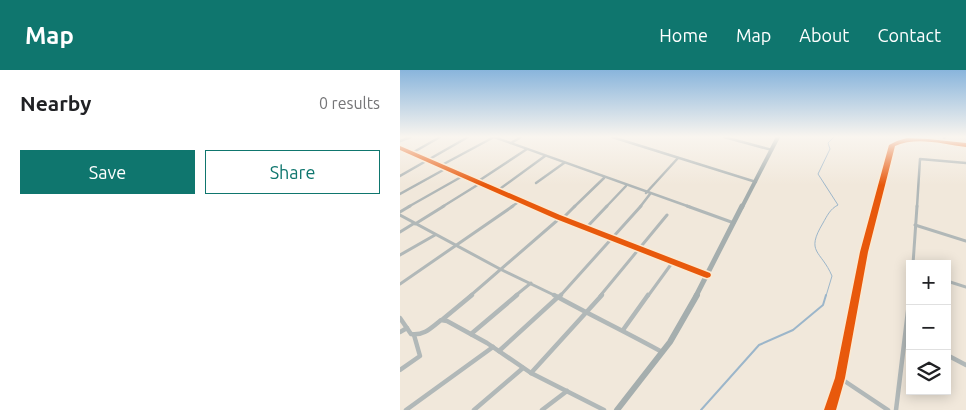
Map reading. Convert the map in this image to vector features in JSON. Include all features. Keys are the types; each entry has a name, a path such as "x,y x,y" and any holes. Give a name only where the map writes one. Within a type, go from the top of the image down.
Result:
{"street":[{"path":"411,153 561,218 672,263 707,275"},
{"path":"400,176 442,153"},
{"path":"440,166 464,153"},
{"path":"400,232 478,183 521,153"},
{"path":"537,153 648,194 734,223"},
{"path":"662,153 757,182"},
{"path":"617,410 662,352 691,306 771,153"},
{"path":"830,410 840,378 864,252 889,153"},
{"path":"497,191 545,156"},
{"path":"499,351 559,297 625,226 648,194 678,158"},
{"path":"913,260 920,159 966,163"},
{"path":"536,183 564,163"},
{"path":"400,194 445,169"},
{"path":"462,176 400,213 414,224 458,245 502,270 559,297 586,314 623,330 662,352"},
{"path":"414,335 423,333 443,320 561,218 604,178"},
{"path":"586,228 626,186"},
{"path":"400,284 520,201"},
{"path":"531,373 586,314 667,215"},
{"path":"915,226 966,242"},
{"path":"400,255 435,235"},
{"path":"623,330 672,263"},
{"path":"951,282 966,288"},
{"path":"471,334 531,283"},
{"path":"400,318 414,335 420,356 400,370"},
{"path":"443,320 493,347 531,373 604,410"},
{"path":"400,332 407,328"},
{"path":"896,410 906,340"},
{"path":"406,410 493,347"},
{"path":"951,357 966,365"},
{"path":"474,410 523,368"},
{"path":"840,378 888,410"},
{"path":"542,410 567,391"}],"waterway":[{"path":"826,296 832,276 817,251 815,240 827,215 838,205 818,174 828,153"},
{"path":"701,410 759,345 793,330 823,305 826,295"}],"cycle path":[{"path":"411,153 558,217 707,275"},
{"path":"830,410 840,378 864,252 890,153"}]}
